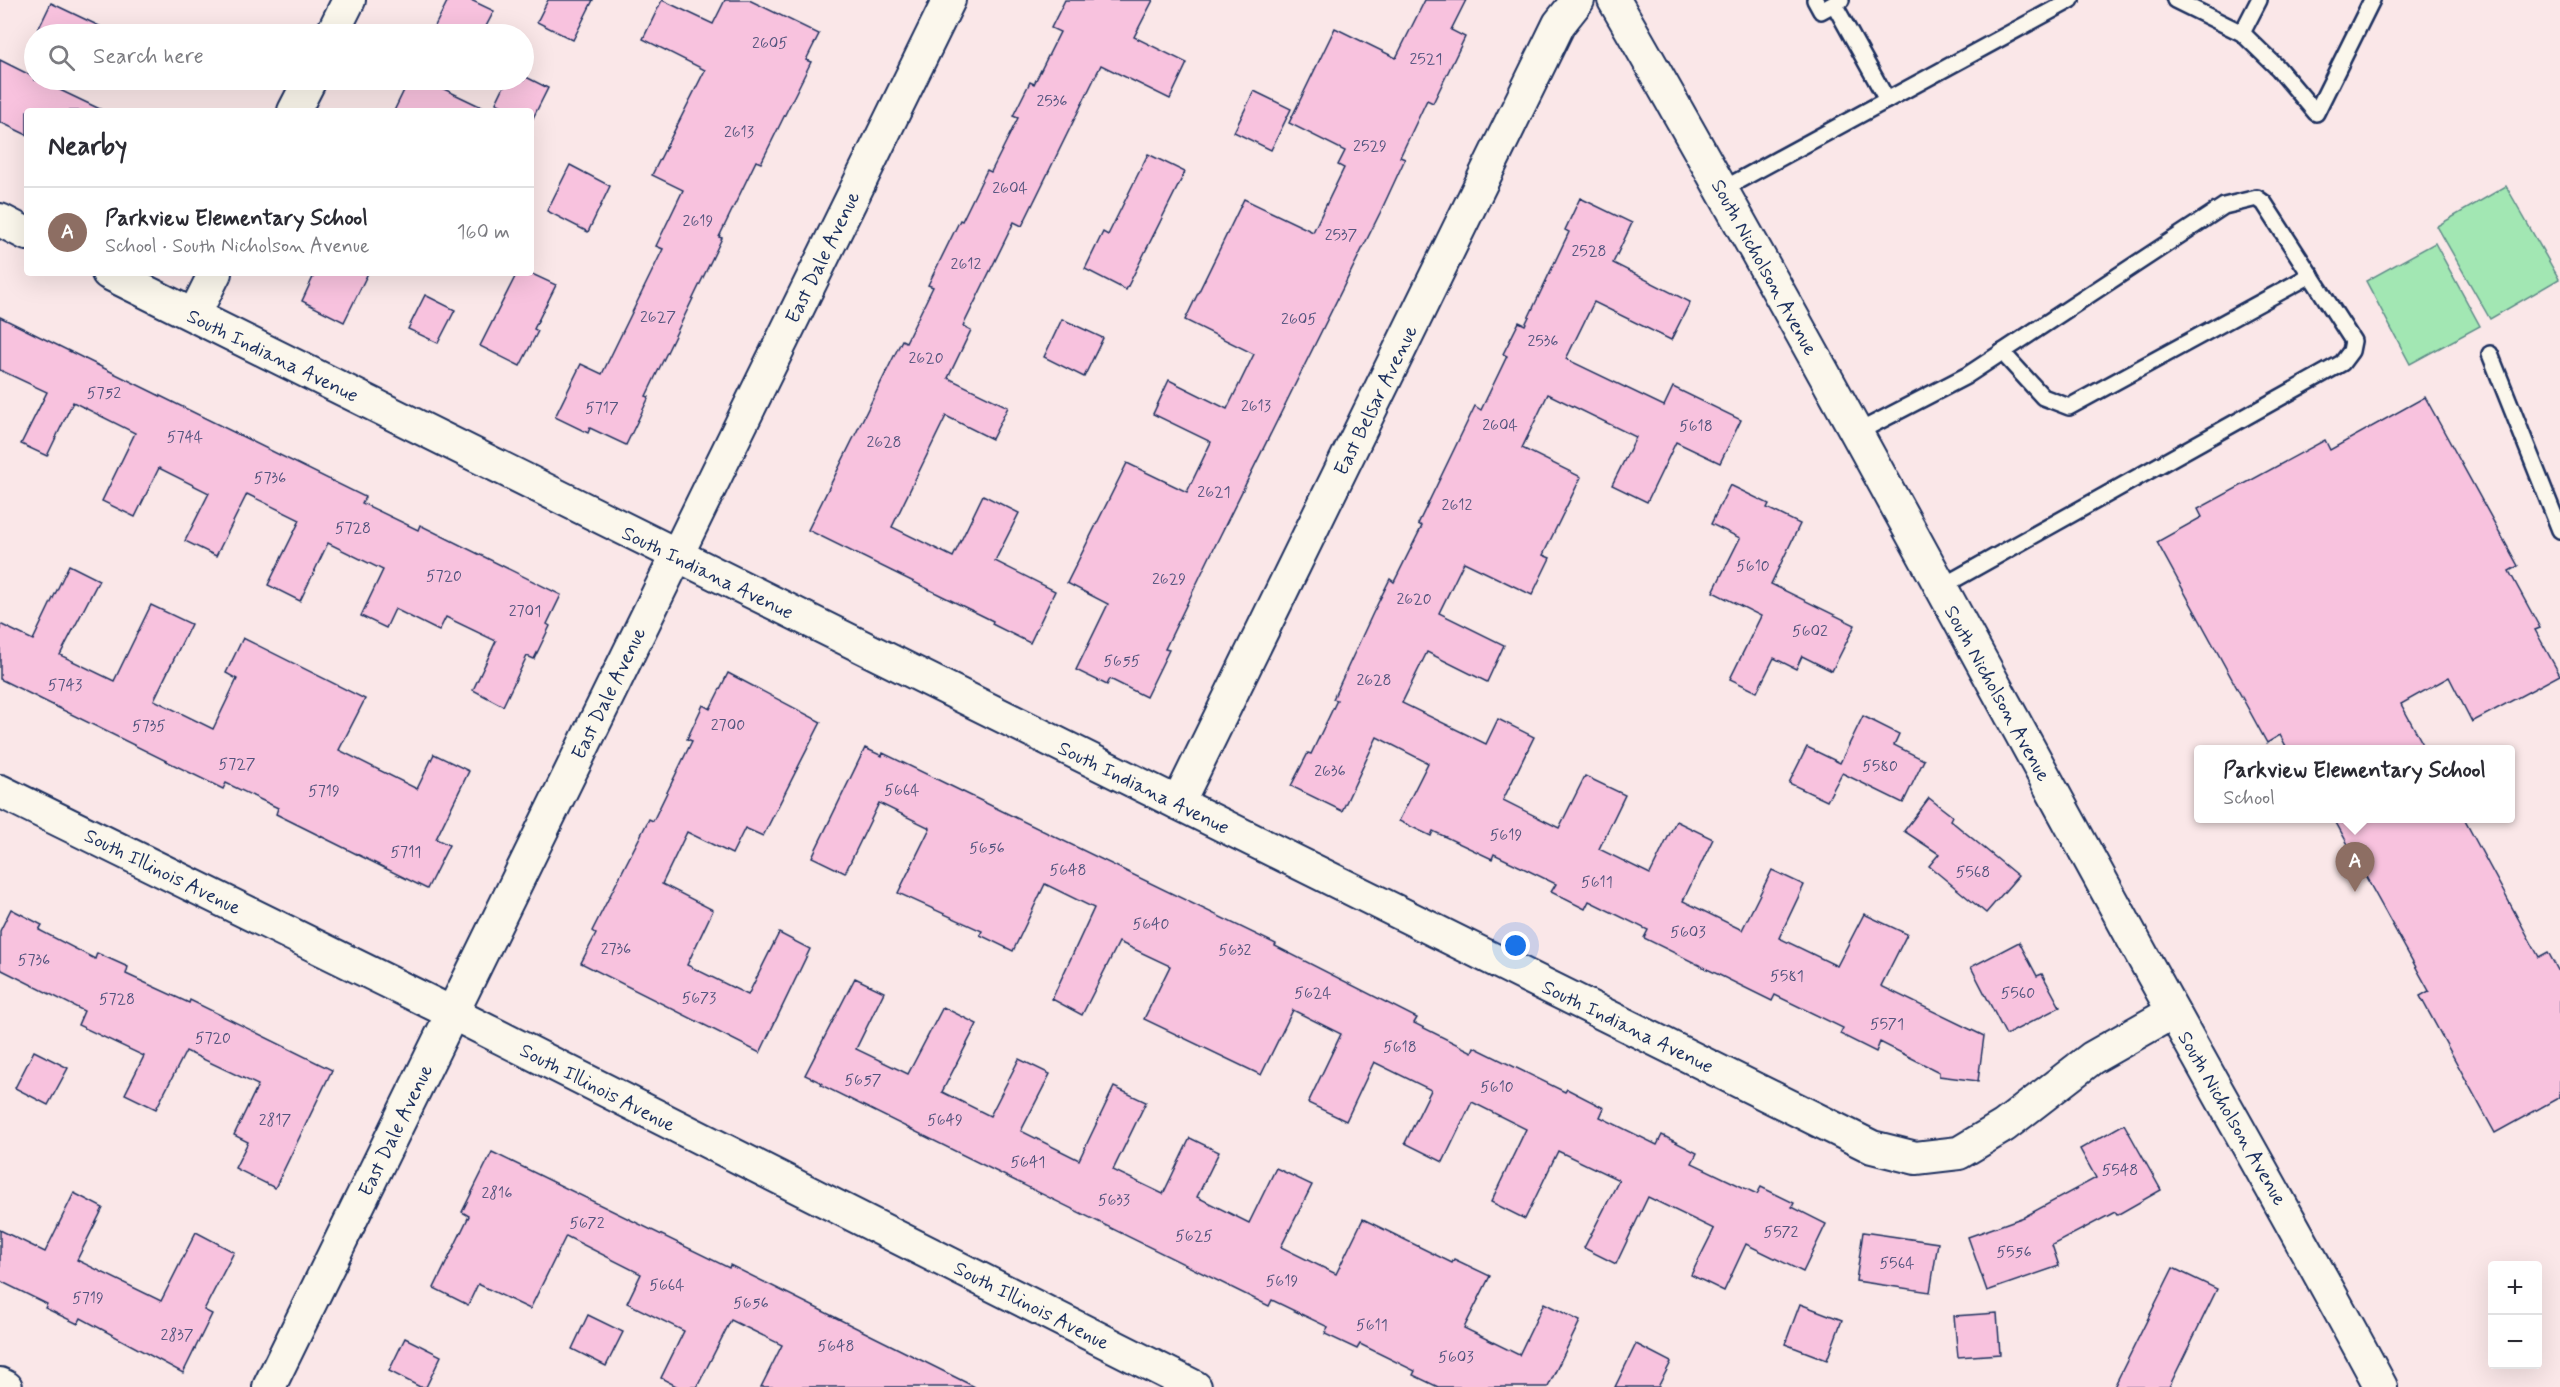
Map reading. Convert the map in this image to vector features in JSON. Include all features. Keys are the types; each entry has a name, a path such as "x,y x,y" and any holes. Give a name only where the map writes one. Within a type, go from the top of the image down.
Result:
{"street":[{"path":"337,24 349,0"},
{"name":"East Dale Avenue","path":"269,1387 949,0"},
{"name":"East Belsar Avenue","path":"1178,803 1559,24 1578,0"},
{"name":"South Nicholson Avenue","path":"1614,0 1723,189 2173,1012 2300,1235 2381,1387"},
{"path":"296,108 305,90"},
{"path":"0,220 24,232"},
{"name":"South Indiana Avenue","path":"114,276 1872,1147 1916,1158 1959,1153 2004,1126 2092,1058 2173,1012"},
{"path":"194,315 214,276"},
{"name":"South Illinois Avenue","path":"0,791 452,1013 1195,1387"},
{"path":"0,1384 6,1387"}],"lane":[{"path":"1815,0 1821,11 1837,2 1887,99"},
{"path":"1723,189 2071,0"},
{"path":"2175,0 2242,33 2278,68 2316,113 2372,0"},
{"path":"2242,33 2259,0"},
{"path":"1857,433 1966,376 2224,206 2238,201 2257,198 2264,203 2353,341 2351,351 2342,363 1941,587"},
{"path":"2002,352 2043,397 2069,407 2311,275"},
{"path":"2490,354 2560,530"}],"green space":[{"path":"2506,186 2559,279 2490,319 2437,226"},
{"path":"2435,243 2480,326 2410,364 2366,281"}],"building":[{"path":"448,0 471,0 494,11 487,24 436,24"},
{"path":"548,0 593,0 573,40 537,22"},
{"path":"662,0 713,24 725,0 749,0 819,34 806,60 811,62 761,163 756,161 719,237 722,238 646,396 649,397 626,445 590,428 588,433 555,417 581,364 602,374 663,249 656,246 683,190 652,175 705,70 643,39"},
{"path":"1065,0 1153,0 1134,37 1187,63 1170,99 1101,65 1022,226 1014,222 963,326 971,330 948,378 1008,407 992,439 946,416 892,527 953,557 983,495 1019,513 995,561 1055,591 1030,643 992,624 993,621 808,530 902,340 906,342 933,287 928,285 960,220 962,221 987,170 991,172 1018,118 1013,116 1030,82 1034,84 1060,32 1051,28"},
{"path":"1425,0 1466,0 1451,30 1465,37 1433,103 1427,100 1400,157 1405,159 1380,213 1165,649 1169,650 1146,697 1110,679 1107,685 1076,670 1108,604 1067,583 1127,463 1187,492 1211,442 1153,414 1169,380 1227,409 1254,354 1185,320 1244,199 1313,232 1344,168 1338,165 1345,151 1289,123 1335,28 1396,58"},
{"path":"51,3 95,24 41,24"},
{"path":"0,60 24,72 24,90 60,90 98,108 24,108 24,134 0,122"},
{"path":"534,81 548,88 534,116 534,108 507,108 496,103 502,90 534,90"},
{"path":"404,90 446,90 484,108 395,108"},
{"path":"1254,91 1291,109 1271,150 1234,132"},
{"path":"1148,154 1185,172 1126,290 1085,269 1103,232 1108,235"},
{"path":"570,165 610,186 588,232 547,211"},
{"path":"1580,198 1632,223 1613,263 1690,302 1671,340 1594,302 1566,359 1664,406 1673,387 1741,420 1720,463 1676,442 1647,502 1612,485 1636,437 1548,394 1522,448 1581,477 1543,555 1550,558 1532,595 1464,562 1439,613 1504,645 1487,682 1427,652 1402,703 1486,744 1498,719 1534,737 1503,800 1559,828 1585,776 1625,795 1599,849 1650,874 1676,821 1713,839 1683,901 1742,930 1772,870 1804,885 1779,938 1837,966 1864,914 1907,934 1881,986 1984,1036 1978,1081 1939,1076 1939,1072 1880,1042 1876,1052 1840,1034 1843,1028 1775,995 1772,1001 1644,938 1648,930 1589,901 1585,909 1551,892 1556,884 1494,854 1492,859 1433,831 1431,836 1399,821 1428,763 1377,737 1342,811 1291,786 1308,753 1311,754 1337,700 1333,699 1390,579 1394,582 1422,526 1418,524 1475,406 1481,410 1507,356 1503,354 1519,322 1525,325 1569,232 1565,230"},
{"path":"534,275 556,285 534,329 538,331 520,366 480,346 515,276"},
{"path":"314,276 367,276 344,322 302,301"},
{"path":"425,295 455,310 438,343 408,329"},
{"path":"0,317 365,497 362,503 418,530 420,525 561,595 547,624 550,626 534,659 527,656 503,706 473,690 496,641 446,617 439,631 395,609 386,628 361,616 383,570 328,543 300,601 268,585 300,520 247,494 216,556 185,541 209,493 159,468 135,517 102,501 135,433 73,402 47,456 21,444 47,392 0,370"},
{"path":"1062,319 1103,338 1084,377 1044,357"},
{"path":"2425,397 2518,566 2509,571 2540,628 2535,630 2560,675 2472,722 2449,677 2401,704 2423,745 2285,745 2280,735 2267,743 2157,542 2202,517 2198,509 2325,440 2330,450"},
{"path":"1730,485 1769,504 1767,508 1800,524 1771,584 1855,625 1832,671 1802,656 1796,669 1774,658 1757,692 1730,679 1761,616 1713,592 1740,538 1711,524"},
{"path":"69,565 99,580 60,655 114,681 151,605 191,624 154,700 213,729 237,679 226,673 243,638 365,699 339,750 417,789 434,754 469,771 436,839 449,845 427,889 276,814 278,808 226,783 223,789 0,679 0,624 33,640"},
{"path":"728,673 821,722 763,836 745,828 732,854 687,832 662,884 713,910 687,965 748,995 779,933 810,949 760,1053 581,963 596,934 592,931 649,819 653,821 692,741 687,739 703,705 710,709"},
{"path":"1863,716 1899,734 1894,745 1924,760 1903,803 1842,773 1827,801 1789,783 1807,747 1840,763"},
{"path":"865,748 882,756 883,753 1276,944 1275,946 1417,1018 1414,1023 1472,1052 1474,1047 1565,1092 1567,1089 1604,1108 1600,1117 1657,1145 1662,1135 1697,1153 1692,1163 1757,1194 1761,1187 1794,1203 1792,1207 1826,1224 1803,1272 1746,1244 1724,1291 1691,1275 1714,1229 1648,1197 1616,1264 1584,1248 1619,1180 1558,1151 1525,1219 1491,1202 1526,1129 1472,1102 1443,1162 1405,1143 1431,1090 1374,1062 1346,1121 1308,1103 1341,1034 1293,1010 1261,1075 1144,1019 1170,966 1119,942 1082,1015 1052,999 1094,908 1045,884 1013,951 980,935 982,931 898,893 930,828 879,803 845,873 812,857"},
{"path":"1929,798 1952,816 1950,820 2018,876 1986,913 1929,866 1939,854 1904,831"},
{"path":"2336,823 2466,823 2539,957 2548,952 2560,974 2560,1097 2495,1133 2420,996 2429,991"},
{"path":"11,909 42,925 39,930 95,959 97,953 128,967 126,974 189,1003 190,1000 332,1070 275,1188 235,1168 248,1142 234,1135 258,1085 186,1051 156,1109 125,1094 144,1056 78,1025 84,1011 0,969 0,931"},
{"path":"2019,942 2037,976 2042,974 2060,1007 2006,1035 1971,967"},
{"path":"855,978 884,992 856,1049 908,1074 943,1007 977,1024 942,1092 990,1116 1019,1059 1050,1074 1021,1131 1079,1160 1114,1087 1146,1102 1113,1170 1163,1194 1190,1138 1219,1152 1197,1197 1249,1223 1276,1168 1312,1185 1281,1247 1336,1274 1363,1219 1452,1263 1454,1259 1490,1276 1464,1328 1519,1355 1544,1303 1580,1321 1548,1387 1438,1387 1413,1375 1415,1371 1360,1344 1357,1349 1325,1334 1328,1327 1272,1300 1269,1306 821,1085 822,1083 805,1075"},
{"path":"34,1051 68,1068 48,1105 15,1088"},
{"path":"2124,1124 2161,1190 2117,1215 2115,1212 2052,1245 2059,1266 1987,1291 1968,1237 2024,1217 2096,1178 2080,1149"},
{"path":"492,1152 729,1268 730,1265 975,1387 761,1387 782,1345 731,1320 697,1387 678,1387 661,1378 684,1331 627,1303 641,1274 566,1236 530,1309 478,1284 468,1305 434,1288 469,1216 462,1212"},
{"path":"74,1193 103,1208 77,1260 161,1301 196,1232 234,1252 204,1310 212,1314 183,1373 81,1318 78,1324 45,1308 47,1304 0,1281 0,1230 45,1252"},
{"path":"1863,1232 1938,1243 1930,1292 1856,1281"},
{"path":"2173,1268 2217,1289 2169,1387 2114,1387"},
{"path":"1800,1304 1842,1320 1827,1360 1785,1344"},
{"path":"1997,1313 2000,1354 1958,1357 1954,1316"},
{"path":"588,1315 623,1332 606,1366 572,1349"},
{"path":"405,1338 441,1356 426,1387 420,1387 389,1371"},
{"path":"1636,1344 1671,1362 1658,1387 1615,1387"}],"place":[{"name":"Parkview Elementary School","path":"2355,892"}]}
